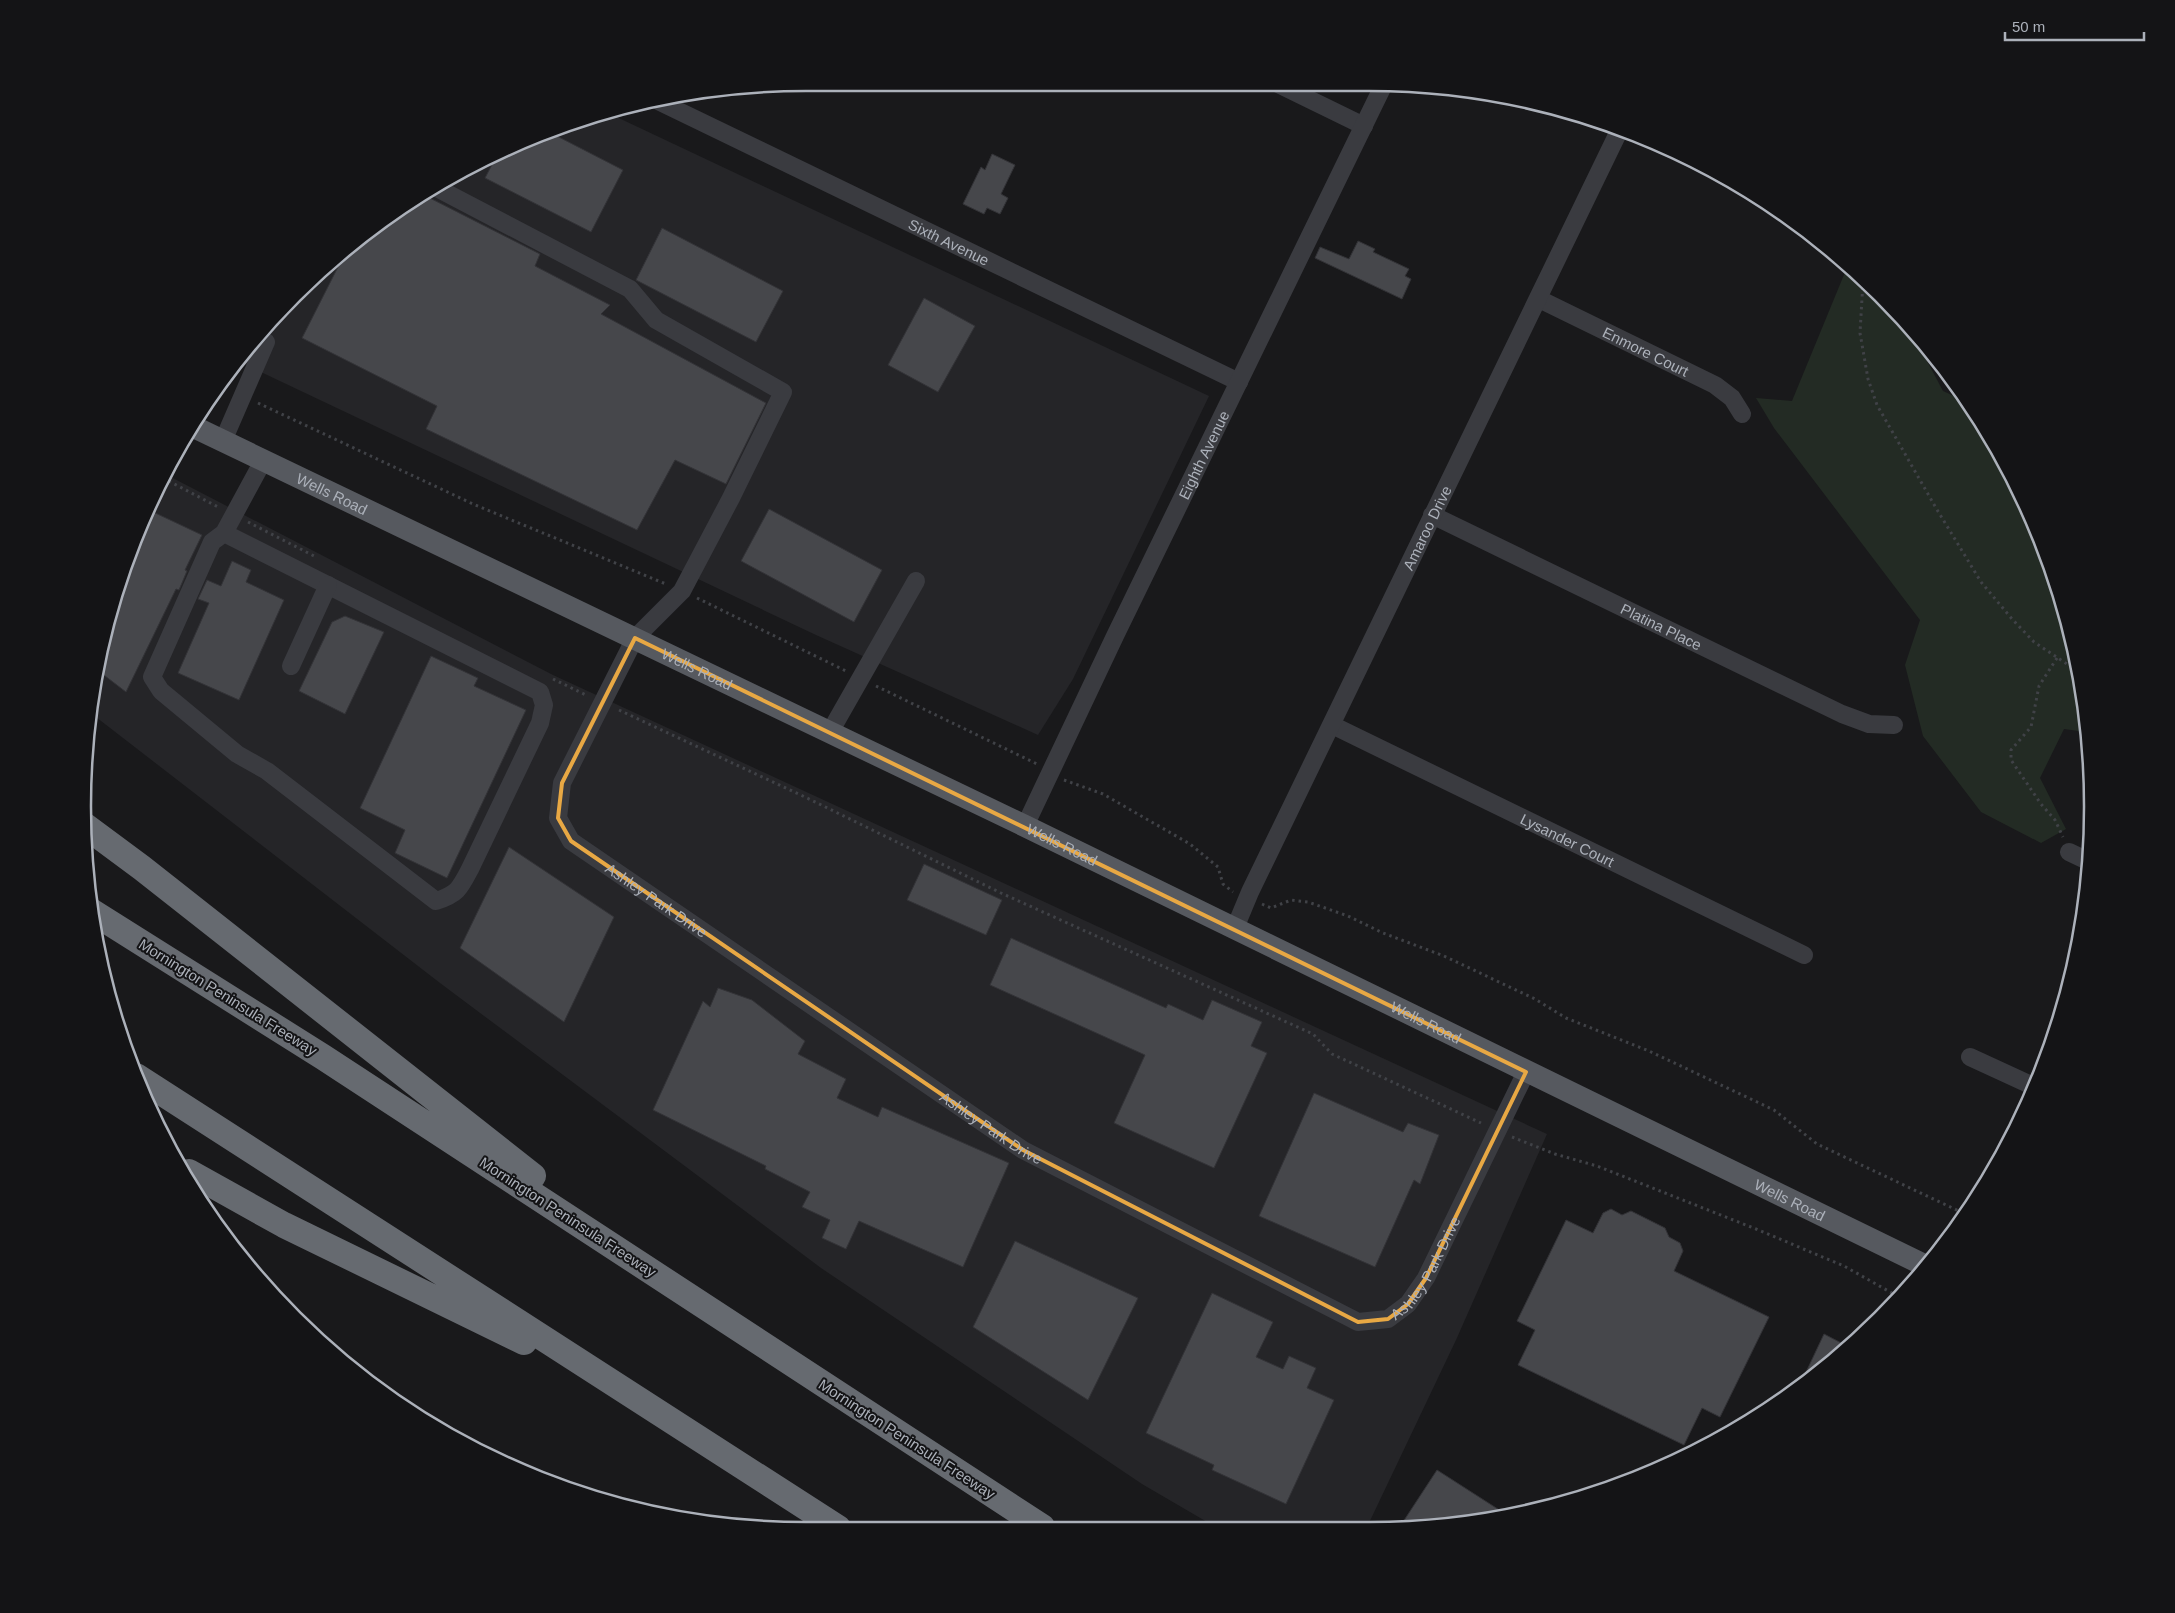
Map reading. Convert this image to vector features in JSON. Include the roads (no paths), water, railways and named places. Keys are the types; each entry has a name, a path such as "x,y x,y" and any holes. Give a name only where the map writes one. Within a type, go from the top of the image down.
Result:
{"highway":[{"path":"92,831 671,1285"},
{"name":"Mornington Peninsula Freeway","path":"100,917 323,1057 1034,1522"},
{"path":"147,1083 829,1522"},
{"path":"194,1175 284,1226 632,1394"}],"main road":[{"name":"Wells Road","path":"199,430 1025,826 1919,1263"}],"street":[{"path":"1292,91 1364,126"},
{"name":"Eighth Avenue","path":"1025,826 1380,92"},
{"name":"Sixth Avenue","path":"666,105 1239,382"},
{"name":"Amaroo Drive","path":"1235,928 1247,899 1432,515 1539,299 1617,136"},
{"name":"Ashley Park Drive","path":"443,191 630,289 656,320 783,392 731,498 682,591 635,638 562,783 558,818 571,841 1023,1150 1358,1322 1388,1319 1408,1304 1426,1278 1526,1072"},
{"name":"Enmore Court","path":"1539,299 1715,385 1732,398 1742,414"},
{"path":"223,441 244,396 266,342 264,341"},
{"path":"224,532 540,692 544,705 540,723 470,869 459,890 450,897 436,901 267,771 237,754 161,691 152,677 212,542 224,532 263,461"},
{"name":"Platina Place","path":"1432,515 1842,714 1869,724 1894,726"},
{"path":"830,732 916,581"},
{"path":"291,666 328,585"},
{"name":"Lysander Court","path":"1332,725 1804,955"},
{"path":"2069,852 2082,858"},
{"path":"1970,1057 2027,1083"}]}
